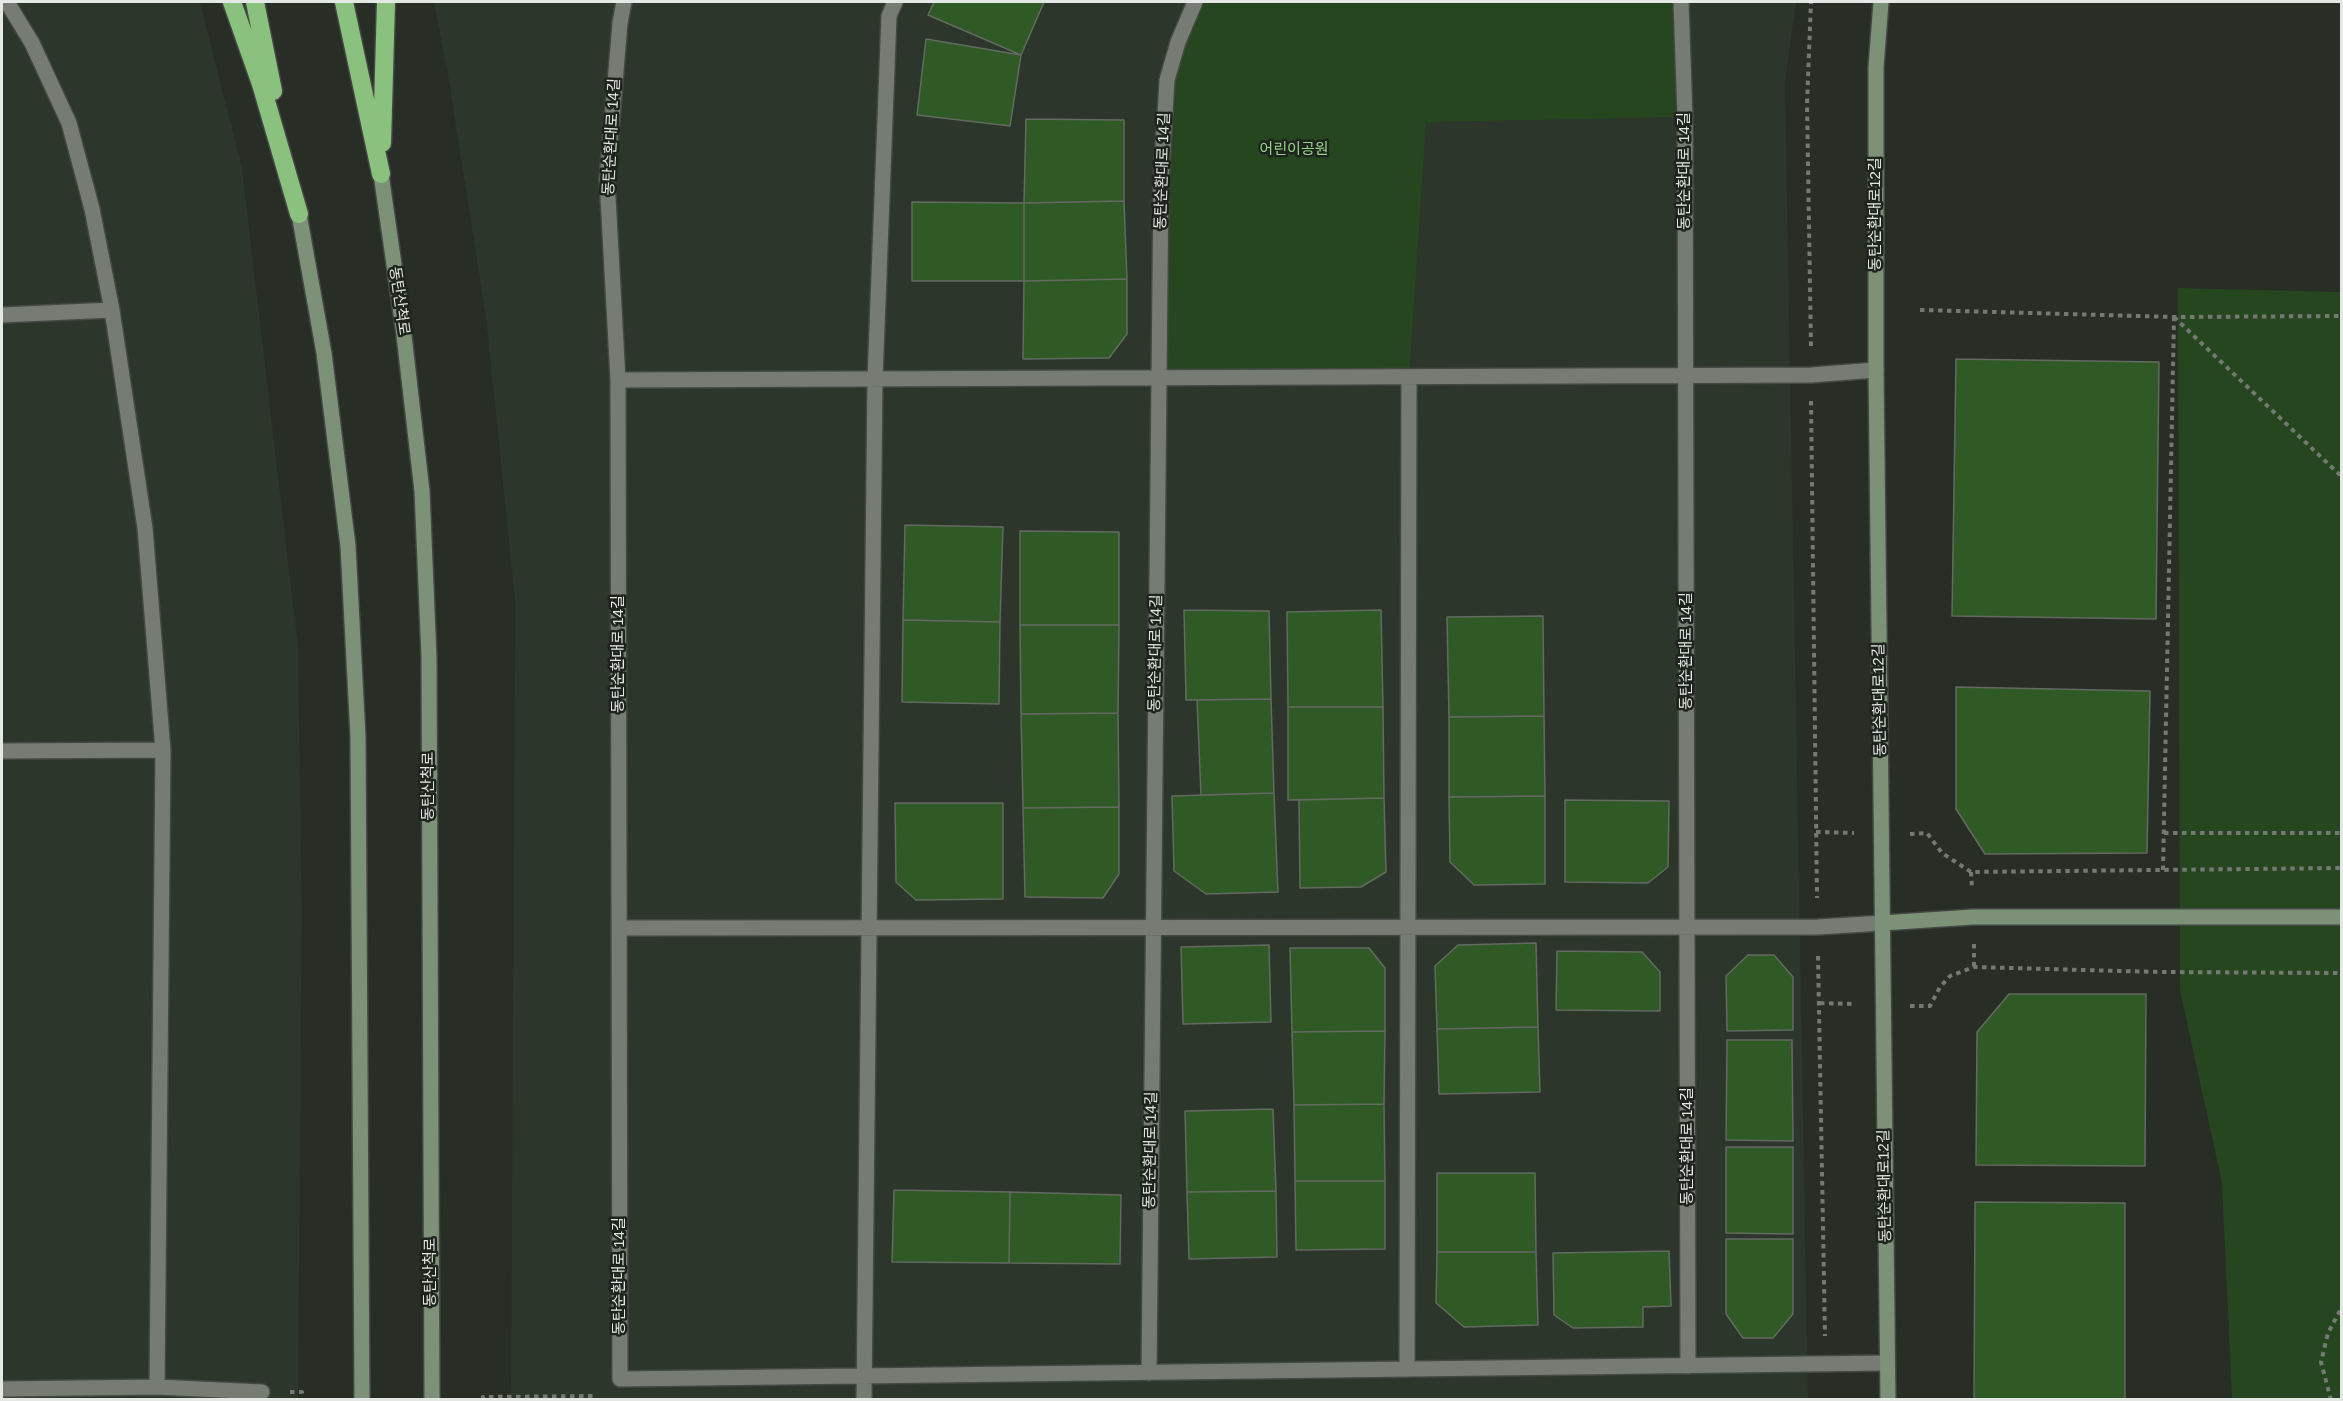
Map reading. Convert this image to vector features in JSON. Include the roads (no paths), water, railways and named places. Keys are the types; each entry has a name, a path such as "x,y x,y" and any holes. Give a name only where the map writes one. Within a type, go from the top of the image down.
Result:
{"highway":[{"path":"232,2 261,84 298,214"},
{"path":"255,2 298,214"},
{"path":"344,2 381,174"},
{"path":"381,174 386,2"}],"main road":[{"name":"동탄순환대로12길","path":"1881,2 1875,68 1876,370 1888,1400"},
{"name":"동탄산척로","path":"381,174 403,327 422,491 429,645 432,1400"},
{"path":"298,214 324,353 348,546 358,737 362,1400"},
{"path":"1882,923 1973,917 2342,917"}],"street":[{"path":"7,2 32,43 69,123 92,209 112,310 145,528 163,750 157,1388"},
{"name":"동탄순환대로 14길","path":"624,2 620,23 607,179 618,380 620,1379 864,1376"},
{"path":"864,1400 875,379 889,16 895,2"},
{"name":"동탄순환대로 14길","path":"1149,1373 1161,181 1167,80 1193,2"},
{"name":"동탄순환대로 14길","path":"1681,2 1685,117 1687,376 1688,1366"},
{"path":"2,315 112,310"},
{"path":"618,380 1687,376 1811,375 1876,370"},
{"path":"1407,1369 1409,377"},
{"path":"2,751 163,750"},
{"path":"619,928 1818,927 1882,923"},
{"path":"864,1376 1887,1363"},
{"path":"2,1389 157,1388 262,1392"}],"park label":[{"name":"어린이공원","path":"1294,150"}]}
